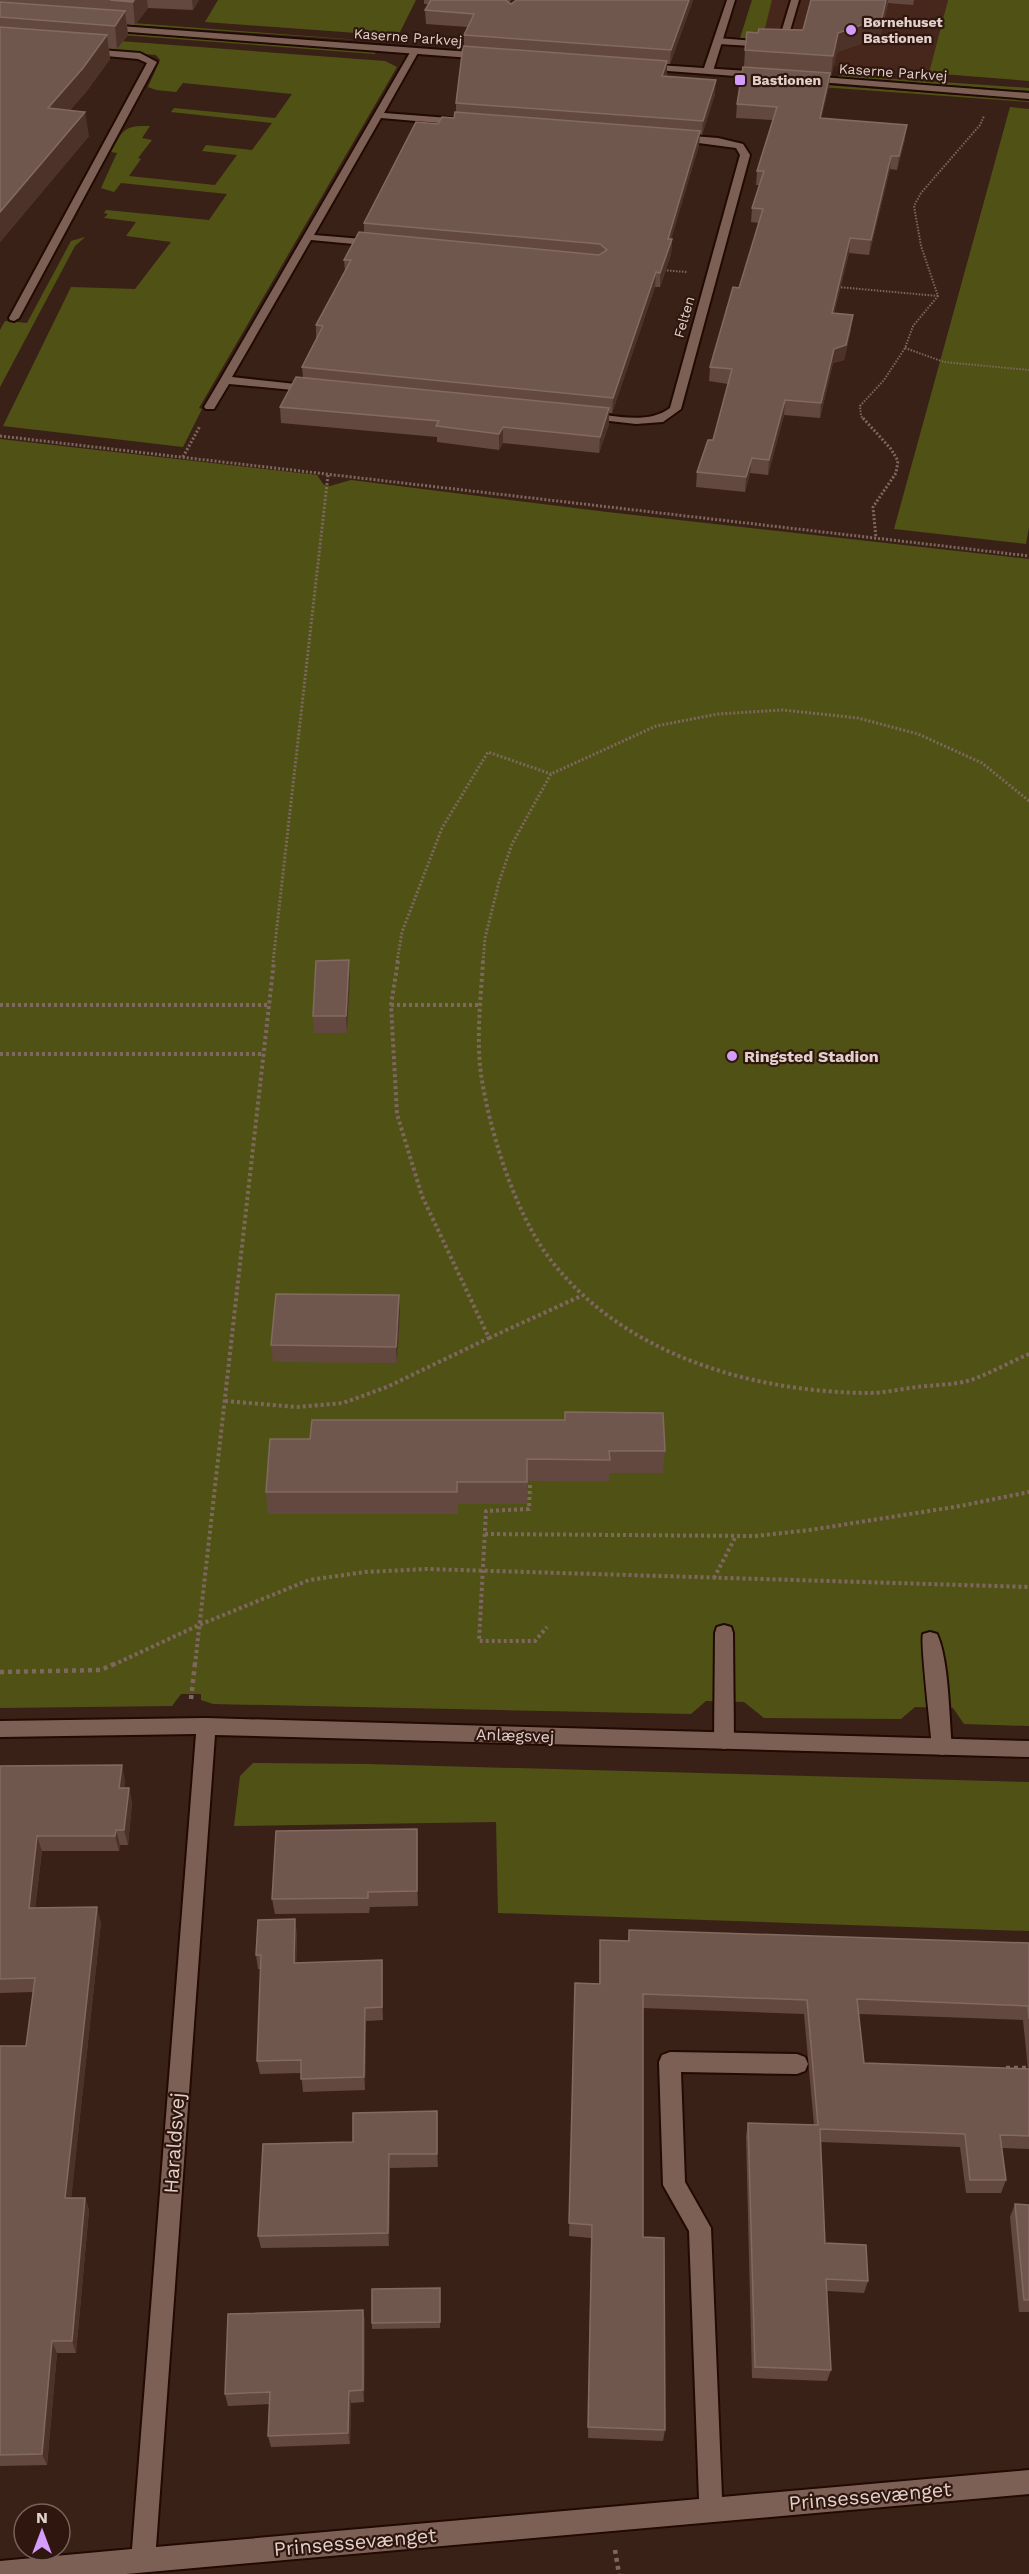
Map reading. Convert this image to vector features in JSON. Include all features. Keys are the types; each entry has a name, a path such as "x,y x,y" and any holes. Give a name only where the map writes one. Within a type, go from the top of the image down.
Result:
{"street":[{"path":"708,71 731,0"},
{"path":"718,41 782,46 795,0"},
{"name":"Kaserne Parkvej","path":"95,27 497,57"},
{"path":"14,318 152,62 140,56 81,51"},
{"path":"210,407 415,51"},
{"path":"638,66 778,77"},
{"name":"Kaserne Parkvej","path":"801,78 1029,96"},
{"path":"378,115 472,122"},
{"name":"Felten","path":"577,415 636,421 663,419 675,409 745,154 741,146 718,141 671,138"},
{"path":"308,237 389,244"},
{"path":"225,380 331,391"},
{"path":"724,1633 724,1741"},
{"path":"930,1640 935,1668 942,1747"},
{"name":"Anlægsvej","path":"0,1729 197,1726 1029,1749"},
{"name":"Haraldsvej","path":"143,2560 197,1726"},
{"path":"711,2510 700,2228 674,2185 670,2062 797,2064"},
{"name":"Prinsessevænget","path":"0,2573 1029,2482"}],"path":[{"path":"938,296 921,246 914,206 921,193 980,125 985,114"},
{"path":"863,289 938,296"},
{"path":"876,538 873,507 896,473 898,461 891,449 861,416 860,406 884,380 905,348 913,326 938,296"},
{"path":"905,348 944,362 1029,370"},
{"path":"183,457 210,407"},
{"path":"0,436 1029,556"},
{"path":"197,1726 199,1625 328,474"},
{"path":"1029,801 982,764 918,734 858,718 783,710 718,714 656,726 550,774 513,844 499,882 484,938 480,1005 481,1072 492,1125 517,1201 546,1254 581,1296 649,1342 688,1361 731,1375 793,1389 870,1393 970,1380 1029,1354"},
{"path":"489,1338 422,1196 397,1114 391,1005 402,932 442,828 488,752 550,774"},
{"path":"0,1005 269,1005"},
{"path":"391,1005 480,1005"},
{"path":"0,1054 264,1054"},
{"path":"225,1401 297,1407 343,1403 387,1387 581,1296"},
{"path":"530,1485 529,1509 486,1511 479,1641 535,1641 547,1627"},
{"path":"485,1534 736,1536 810,1530 960,1506 1029,1492"},
{"path":"714,1578 736,1536"},
{"path":"0,1672 101,1670 199,1625 309,1580 365,1572 427,1569 1029,1587"},
{"path":"994,2068 1029,2068"}],"shaded area":[{"path":"218,0 416,0 398,36 205,22"},
{"path":"752,0 772,0 762,40 740,38"},
{"name":"Børnehuset Bastionen","path":"770,0 948,0 929,73 753,60"},
{"path":"948,0 1029,0 1029,81 929,73"},
{"path":"0,13 386,42 0,16"},
{"path":"0,24 376,52 375,54 0,26"},
{"path":"0,32 385,61 397,67 199,408 202,409 183,447 3,426 71,287 135,289 171,242 126,236 136,222 104,218 108,214 104,213 106,210 209,220 227,194 121,183 114,192 101,188 117,153 111,152 121,134 129,128 150,126 142,138 152,140 138,158 141,159 129,176 215,185 237,155 202,151 206,145 252,150 272,123 171,112 174,108 275,118 292,94 183,83 176,92 156,90 148,87 160,60 156,55 0,41"},
{"path":"839,75 1029,88 1029,91 838,77"},
{"path":"740,79 1029,100 1029,102 738,81"},
{"path":"1010,107 1029,109 1029,527 1026,544 894,529"},
{"path":"85,237 75,246 0,387 0,330 5,321 27,323 71,241"},
{"path":"0,439 317,475 324,485 330,486 351,480 607,512 1029,559 1029,1726 964,1724 953,1708 915,1707 901,1719 764,1718 744,1702 706,1701 691,1714 213,1704 201,1700 201,1694 181,1694 172,1706 0,1708"},
{"path":"253,1763 1029,1782 1029,1931 498,1913 496,1822 234,1826 240,1776"}],"building":[{"path":"110,0 134,0 133,2"},
{"path":"431,0 505,0 511,4 516,0 689,0 671,50 464,35 474,14 425,10"},
{"path":"811,0 886,0 882,18 838,33 833,56 745,50 747,32 758,33 759,29 803,30"},
{"path":"0,2 125,11 115,26 0,17"},
{"path":"0,27 107,35 83,68 48,108 85,112 0,212"},
{"path":"463,46 667,61 662,76 716,80 703,121 456,103"},
{"path":"743,67 830,73 820,118 907,125 899,156 891,156 871,240 850,238 832,313 853,315 846,345 834,349 821,403 785,400 769,460 752,458 746,477 697,472 708,440 713,440 732,369 710,367 733,287 739,288 763,209 752,208 764,171 757,171 777,107 737,104"},
{"path":"455,112 700,131 668,239 672,239 660,273 656,272 613,398 302,367 323,326 316,325 351,260 344,260 359,232 599,255 607,250 600,244 364,223 416,122 438,124 442,117 454,118"},
{"path":"296,377 609,408 600,437 503,427 499,434 436,426 439,421 280,407"},
{"path":"349,960 346,1016 313,1016 316,961"},
{"path":"276,1294 399,1295 396,1347 271,1345"},
{"path":"565,1412 663,1413 665,1451 609,1451 610,1460 527,1459 527,1482 457,1482 457,1492 266,1492 270,1439 310,1439 312,1420 565,1420"},
{"path":"122,1765 119,1788 129,1788 124,1830 116,1830 115,1836 37,1836 29,1908 97,1907 65,2198 85,2198 72,2341 52,2341 42,2454 0,2455 0,2046 26,2046 35,1978 0,1979 0,1766"},
{"path":"417,1829 417,1891 368,1892 368,1898 272,1899 276,1831"},
{"path":"295,1919 294,1963 382,1960 382,2007 365,2008 364,2077 301,2079 301,2060 257,2061 261,1955 256,1955 258,1920"},
{"path":"629,1930 1029,1943 1029,2019 1028,2006 857,1999 864,2063 1029,2069 1029,2136 1000,2135 1006,2180 970,2180 965,2134 820,2129 825,2243 866,2245 868,2281 826,2279 831,2370 755,2367 748,2123 818,2125 807,2000 643,1994 643,2237 664,2238 665,2430 588,2427 592,2225 569,2223 575,1983 600,1984 600,1940 629,1941"},
{"path":"437,2111 437,2154 389,2154 388,2233 258,2236 263,2144 353,2142 353,2113"},
{"path":"1015,2204 1029,2205 1029,2300 1024,2300"},
{"path":"440,2288 440,2322 372,2323 372,2289"},
{"path":"363,2310 363,2390 349,2391 348,2433 268,2436 270,2392 225,2394 228,2314"}],"place":[{"name":"Børnehuset Bastionen","path":"851,30"},
{"name":"Bastionen","path":"740,80"},
{"name":"Ringsted Stadion","path":"732,1056"}]}
